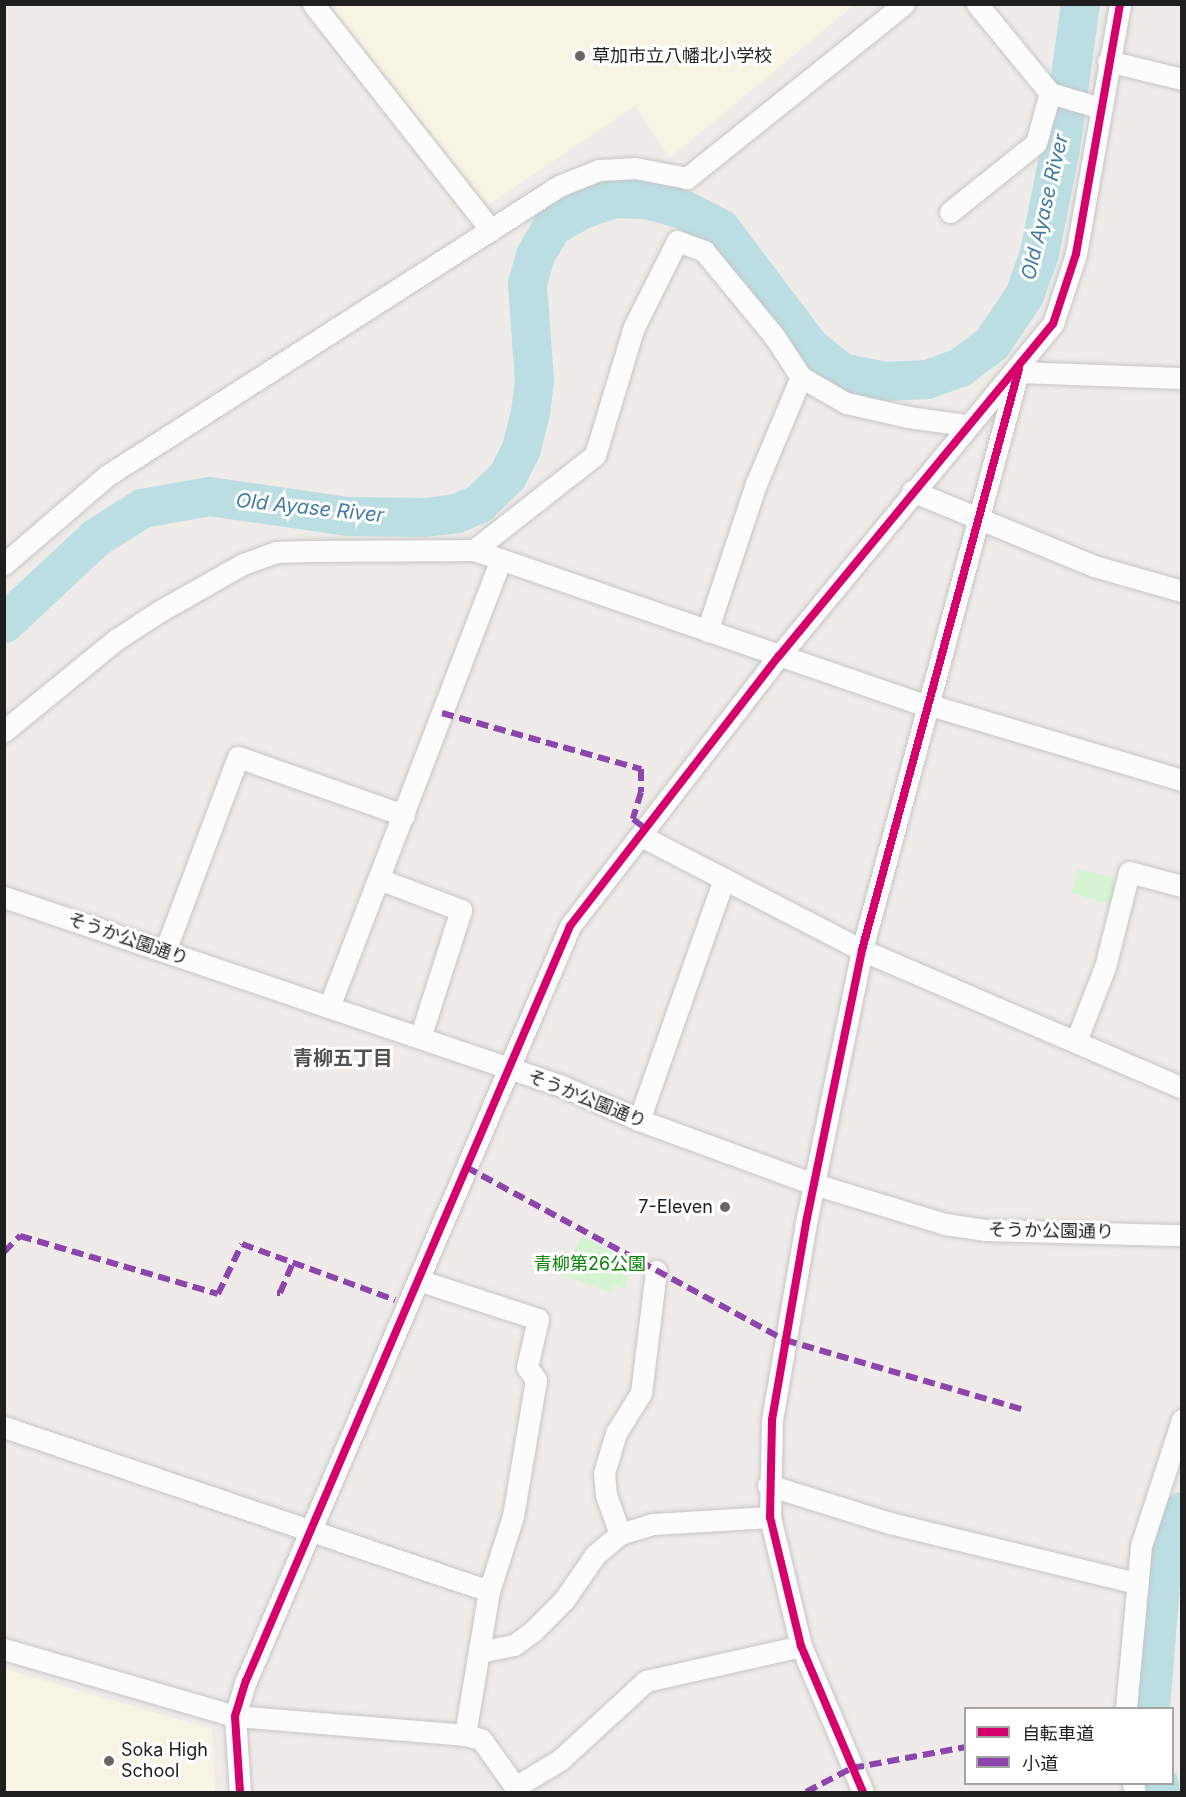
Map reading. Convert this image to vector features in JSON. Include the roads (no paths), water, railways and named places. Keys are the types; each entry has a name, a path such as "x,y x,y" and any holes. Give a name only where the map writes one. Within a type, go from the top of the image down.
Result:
{"street":[{"path":"313,4 491,230"},
{"path":"4,564 108,475 559,186 599,170 635,168 687,178 904,4"},
{"path":"977,4 1050,93 1101,108"},
{"path":"240,1792 235,1716 309,1532 570,926 779,656 966,425 1022,364 1053,324 1069,283 1120,4"},
{"path":"1108,61 1182,79"},
{"path":"950,212 1036,143 1050,93"},
{"path":"474,550 595,455 634,327 677,241 704,251 774,336 801,377 846,403 908,417 966,425"},
{"path":"1022,364 1182,378"},
{"path":"863,1792 801,1646 770,1517 768,1485 778,1386 814,1184 862,950 1022,364"},
{"path":"708,631 756,484 801,377"},
{"path":"912,491 1094,566 1182,591"},
{"path":"4,731 117,639 243,564 276,552 474,550 500,561 929,706 1182,780"},
{"path":"329,1007 500,561"},
{"path":"165,951 238,757 404,815"},
{"path":"641,836 862,950 998,1012 1076,1041 1182,1088"},
{"path":"1076,1041 1105,967 1129,872 1182,886"},
{"path":"379,879 461,910 420,1038"},
{"path":"639,1120 724,879"},
{"name":"そうか公園通り","path":"4,897 509,1068 639,1120 814,1184 945,1224 985,1230 1182,1235"},
{"path":"418,1280 538,1319 527,1367 536,1380 513,1516 489,1592 465,1735"},
{"path":"620,1534 606,1495 604,1473 616,1433 641,1393 652,1282"},
{"path":"1126,1707 1136,1583 1150,1514 1182,1420"},
{"path":"4,1427 489,1592"},
{"path":"768,1485 890,1523 1136,1583"},
{"path":"480,1652 514,1645 532,1632 564,1600 595,1555 620,1534 654,1524 770,1517"},
{"path":"4,1649 235,1716 465,1735 481,1739 518,1789 560,1760 646,1681 801,1646"}],"waterway":[{"name":"Old Ayase River","path":"4,623 96,537 142,508 209,496 348,516 425,517 456,513 479,503 507,476 521,448 530,413 534,381 527,283 535,255 552,226 582,209 614,198 647,199 683,209 720,228 810,347 841,372 886,381 927,379 960,367 991,344 1024,295 1039,253 1060,148 1080,4"},
{"path":"1150,1707 1160,1583 1182,1511"},
{"path":"1159,1785 1160,1792"}],"place":[{"name":"草加市立八幡北小学校","path":"580,56"},
{"name":"7-Eleven","path":"725,1207"},
{"name":"Soka High School","path":"109,1761"}],"district":[{"name":"青柳五丁目","path":"343,1058"}],"park label":[{"name":"青柳第26公園","path":"590,1264"}]}
